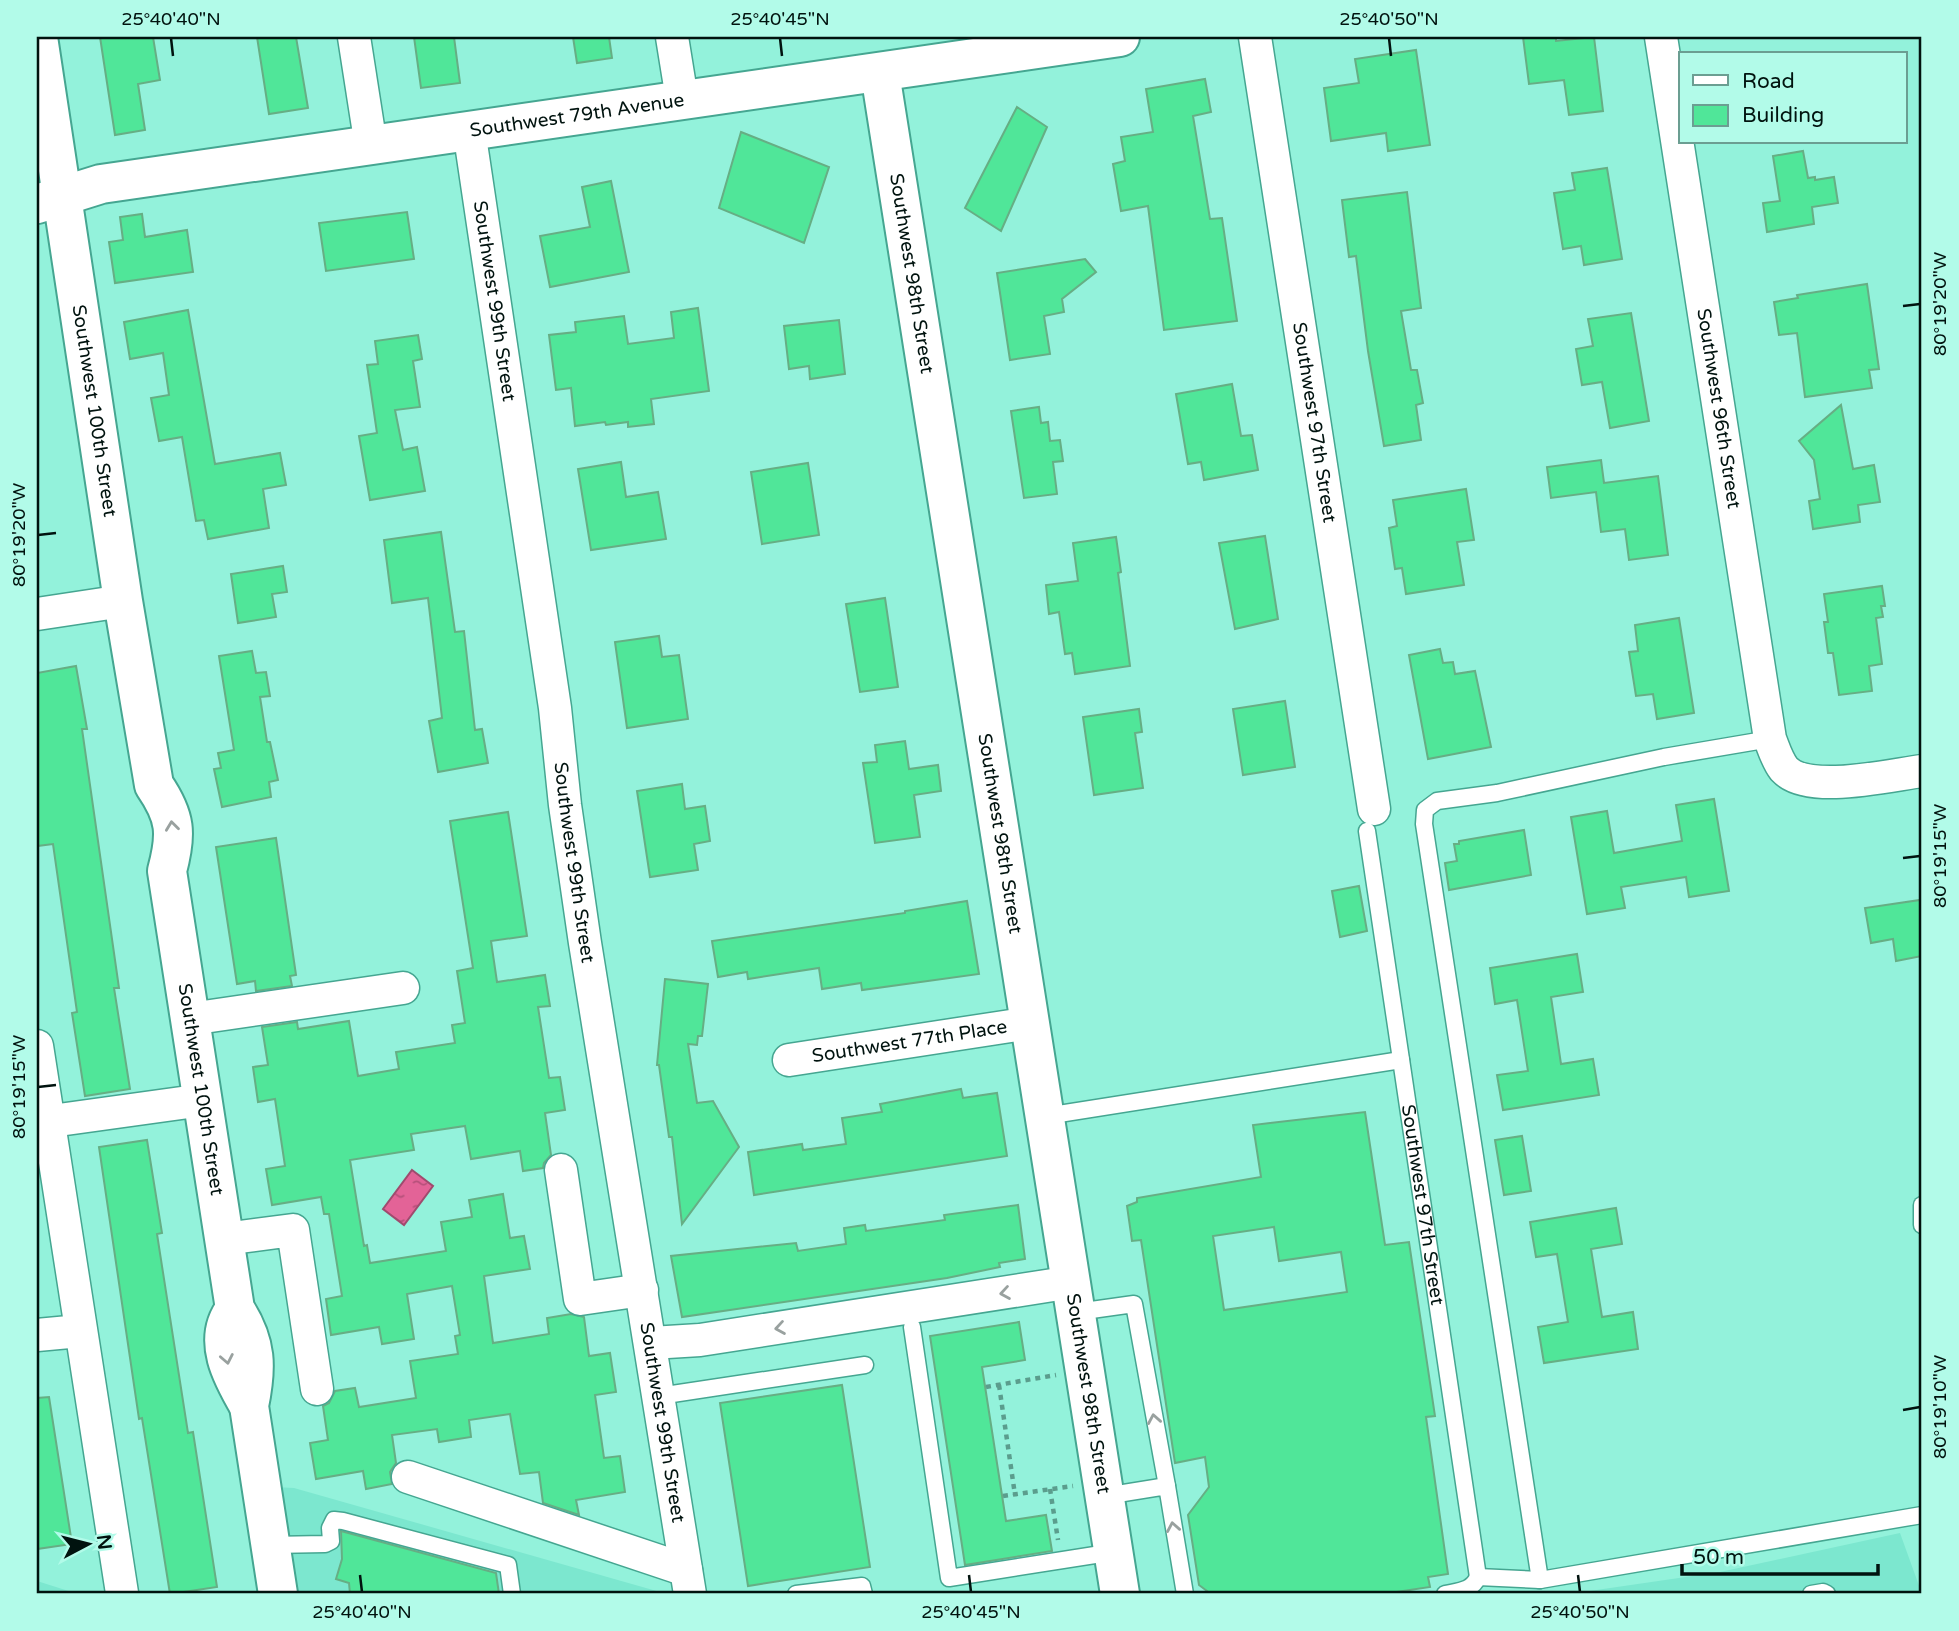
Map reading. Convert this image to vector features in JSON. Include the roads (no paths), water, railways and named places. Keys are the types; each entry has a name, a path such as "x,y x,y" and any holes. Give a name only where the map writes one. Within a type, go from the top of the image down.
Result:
{"street":[{"name":"Southwest 100th Street","path":"38,37 50,200 154,785 166,802 174,827 173,852 167,871 235,1309 247,1327 254,1354 254,1383 249,1406 278,1594"},
{"path":"354,37 371,146"},
{"path":"672,37 682,99"},
{"name":"Southwest 79th Avenue","path":"50,200 101,184 682,99 880,73 1017,44 1120,37"},
{"name":"Southwest 97th Street","path":"1255,37 1371,820"},
{"name":"Southwest 96th Street","path":"1661,37 1770,739 1778,761 1802,780 1839,781 1922,771"},
{"name":"Southwest 98th Street","path":"880,73 1075,1297 1091,1491 1114,1552 1120,1594"},
{"name":"Southwest 99th Street","path":"469,130 553,696 565,805 585,943 688,1582"},
{"path":"37,614 123,601"},
{"path":"190,1020 403,988"},
{"name":"Southwest 77th Place","path":"789,1060 1030,1023"},
{"path":"37,1046 42,1122 80,1331 122,1593"},
{"path":"42,1122 202,1100"},
{"path":"561,1170 580,1299 642,1290"},
{"path":"224,1239 293,1230 317,1389"},
{"path":"651,1343 700,1340 1075,1297"},
{"path":"37,1335 80,1331"},
{"path":"408,1477 688,1582"}],"lane":[{"path":"1540,1580 1424,824 1425,810 1437,801 1497,793 1664,757 1770,739"},
{"name":"Southwest 97th Street","path":"1371,820 1401,1060 1478,1577"},
{"path":"1046,1116 1401,1060"},
{"path":"1922,1205 1922,1225"},
{"path":"1075,1297 1134,1304 1185,1594"},
{"path":"912,1326 949,1578 1114,1552"},
{"path":"659,1396 865,1365"},
{"path":"1091,1491 1167,1486"},
{"path":"1445,1594 1468,1589 1478,1577 1540,1580 1922,1515"},
{"path":"271,1545 325,1544 331,1541 330,1528 334,1520 343,1521 508,1565 512,1594"},
{"path":"796,1594 862,1586 864,1594"},
{"path":"1811,1594 1827,1594"}],"water":[{"path":"412,1170 433,1186 404,1225 383,1209"}]}
